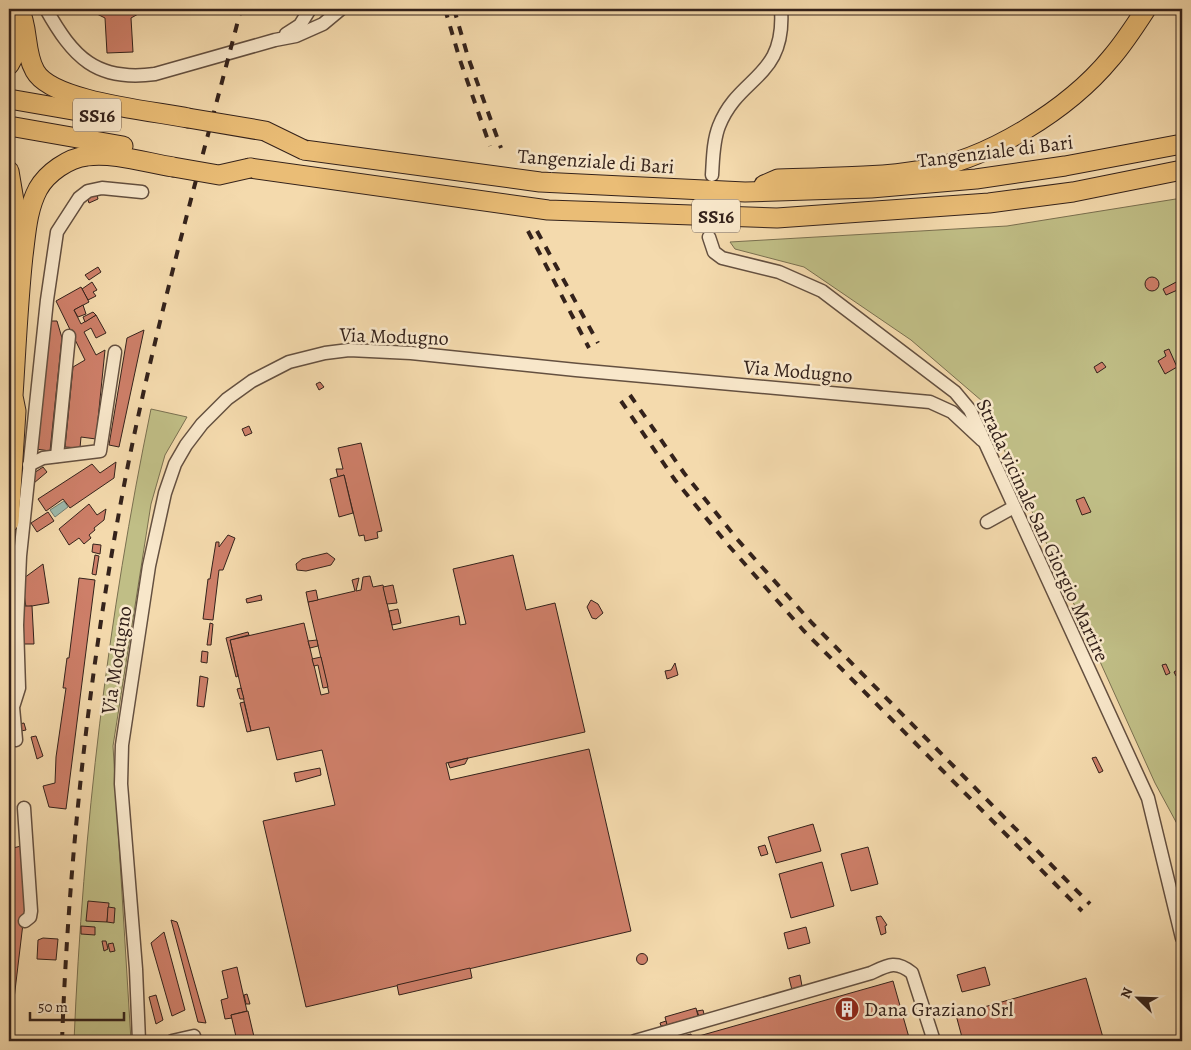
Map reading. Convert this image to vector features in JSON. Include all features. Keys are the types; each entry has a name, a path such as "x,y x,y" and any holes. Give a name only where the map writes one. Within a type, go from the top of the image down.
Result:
{"highway":[{"path":"744,192 778,179 923,170 959,160 999,143 1042,119 1084,86 1110,59 1146,9"},
{"path":"9,66 20,45 22,18"},
{"path":"22,18 28,39 28,56 36,73 49,85 67,94 88,100 187,124"},
{"name":"Tangenziale di Bari","path":"9,99 187,124 304,150 540,182 744,192 871,188 976,179 1065,166 1182,144"},
{"name":"SS16","path":"9,126 175,161 250,168 548,210 777,218 988,202 1073,192 1182,170"},
{"path":"9,522 16,411 11,402 20,283 31,204 39,187 52,173 68,162 86,156 101,155 175,161"},
{"path":"9,171 15,207 20,283"}],"street":[{"path":"46,9 60,34 73,51 97,68 115,74 135,76 155,74 310,31 341,9"},
{"path":"55,9 60,34"},
{"path":"275,40 300,25 310,9"},
{"path":"712,176 719,126 734,102 777,53 781,30 781,9"},
{"path":"16,740 11,707 19,688 17,624 20,556 47,300 57,232 79,198 88,191 102,188 142,192"},
{"name":"Strada vicinale San Giorgio Martire","path":"709,237 714,252 722,258 779,272 822,291 955,392 970,410 982,440 994,460 1148,798 1182,938"},
{"path":"57,456 69,336"},
{"name":"Via Modugno","path":"139,1041 136,969 121,758 144,602 159,514 175,464 202,424 239,390 275,368 325,353 349,350 411,353 930,402 952,412 982,440"},
{"path":"29,465 43,458 100,451 115,352"},
{"path":"986,522 1014,507"},
{"path":"24,808 32,911 30,917 25,922"},
{"path":"635,1041 854,978 889,964 903,965 912,973 934,1041"},
{"path":"172,1041 194,1036 196,1041"}],"shaded area":[{"path":"1182,198 1182,833 1155,783 982,401 911,340 804,267 735,249 730,242 1007,226"},
{"path":"151,409 187,417 165,455 151,504 113,746 131,1041 74,1041 84,882 100,723 122,566"},
{"path":"64,501 68,507 55,517 50,510"}],"building":[{"path":"87,9 147,9 131,18 133,52 107,53 105,18"},
{"path":"97,195 98,199 89,203 87,197"},
{"path":"98,267 101,272 89,280 85,275"},
{"path":"1152,277 1157,279 1159,284 1157,289 1152,291 1147,289 1145,284 1147,279"},
{"path":"1180,280 1182,288 1166,295 1163,289"},
{"path":"92,282 97,290 93,292 96,296 88,300 82,289"},
{"path":"81,287 89,302 74,310 81,324 96,315 106,333 96,338 91,328 84,332 96,355 105,350 96,439 81,437 80,448 65,447 73,367 85,360 56,301"},
{"path":"83,305 86,314 78,317 74,310"},
{"path":"93,312 96,315 85,322 83,317"},
{"path":"50,321 57,321 62,338 50,451 36,449"},
{"path":"144,330 119,447 109,445 127,338"},
{"path":"1169,349 1177,367 1165,374 1158,361 1166,356 1164,351"},
{"path":"1102,362 1106,367 1097,373 1094,367"},
{"path":"320,382 324,387 319,390 316,384"},
{"path":"249,426 252,433 245,436 242,429"},
{"path":"361,443 382,531 377,532 378,538 365,541 364,535 359,536 344,475 338,477 336,469 343,469 338,448"},
{"path":"116,462 114,478 70,508 63,499 46,511 38,499 92,464 100,473"},
{"path":"43,467 47,472 34,483 34,473"},
{"path":"344,475 353,513 339,517 330,479"},
{"path":"1084,497 1091,512 1082,515 1076,500"},
{"path":"89,504 97,515 106,509 104,520 94,528 95,530 89,535 91,538 84,544 79,538 69,545 59,529"},
{"path":"48,512 54,521 37,532 31,523"},
{"path":"228,535 235,538 223,570 219,570 213,620 203,619 208,579 210,579 216,542 219,542 219,547"},
{"path":"93,544 101,545 100,554 92,552"},
{"path":"327,553 335,559 331,565 306,571 297,570 296,564 302,559"},
{"path":"95,555 99,556 96,575 92,574"},
{"path":"513,555 526,610 555,603 585,732 446,763 450,780 589,749 631,931 306,1007 263,821 335,805 322,750 277,760 269,727 251,731 230,640 304,623 321,695 329,693 308,602 355,591 352,580 359,578 356,591 361,590 363,577 370,576 373,587 383,585 393,630 459,616 460,625 466,624 453,569"},
{"path":"43,564 49,603 26,607 23,588 25,588 24,578"},
{"path":"79,578 95,580 66,809 49,807 43,786 55,783 56,757 66,688 63,688 67,658 69,658"},
{"path":"393,585 397,603 387,604 383,587"},
{"path":"316,590 318,600 308,602 306,592"},
{"path":"261,595 262,600 247,603 246,599"},
{"path":"591,600 598,604 603,613 596,619 592,618 587,607"},
{"path":"21,606 32,606 34,644 22,644"},
{"path":"398,609 401,623 392,625 389,611"},
{"path":"210,623 213,624 211,645 207,645"},
{"path":"248,632 249,635 230,640 238,676 236,677 226,638"},
{"path":"317,640 318,646 310,648 308,641"},
{"path":"202,651 208,652 207,663 201,662"},
{"path":"321,657 328,687 323,688 318,665 314,666 312,659"},
{"path":"675,663 678,675 667,679 665,671 671,670"},
{"path":"1166,664 1170,673 1166,675 1162,665"},
{"path":"1182,667 1182,673 1176,676 1174,672"},
{"path":"200,676 208,678 204,707 197,706"},
{"path":"241,688 244,699 240,699 237,689"},
{"path":"244,702 251,731 247,732 240,703"},
{"path":"24,723 26,730 21,731 19,724"},
{"path":"36,736 43,756 37,759 31,737"},
{"path":"1096,757 1103,771 1099,773 1092,758"},
{"path":"468,758 465,764 450,768 448,763"},
{"path":"320,768 321,775 296,782 294,773"},
{"path":"813,824 821,851 776,863 768,837"},
{"path":"765,845 768,854 761,856 758,847"},
{"path":"21,846 28,906 24,915 14,999 9,999 9,849"},
{"path":"868,847 878,884 851,891 841,854"},
{"path":"822,862 834,906 791,918 779,874"},
{"path":"88,901 109,903 107,922 86,921"},
{"path":"108,907 115,908 114,923 107,922"},
{"path":"881,916 887,925 885,926 886,933 881,935 876,917"},
{"path":"171,920 177,922 206,1023 198,1022"},
{"path":"81,926 95,927 95,935 81,934"},
{"path":"806,927 810,943 788,949 784,933"},
{"path":"164,932 185,1010 172,1016 151,943"},
{"path":"43,938 58,939 56,960 37,959 38,940"},
{"path":"102,941 106,941 108,949 104,951"},
{"path":"113,943 115,951 110,952 108,944"},
{"path":"642,953 648,959 642,965 636,959"},
{"path":"237,967 247,1011 231,1015 232,1018 225,1019 221,1000 228,998 222,971"},
{"path":"985,967 990,985 962,992 957,975"},
{"path":"470,968 472,978 399,995 397,985"},
{"path":"800,975 802,986 792,990 789,978"},
{"path":"1086,978 1104,1041 963,1041 956,1015"},
{"name":"Dana Graziano Srl","path":"893,981 910,1041 680,1041 692,1038"},
{"path":"247,994 250,1004 246,1004 244,995"},
{"path":"156,995 163,1020 156,1024 149,997"},
{"path":"696,1008 698,1016 667,1025 665,1017"},
{"path":"703,1010 704,1014 699,1016 697,1011"},
{"path":"248,1011 255,1041 237,1041 231,1015"},
{"path":"666,1021 667,1025 661,1026 660,1023"},
{"path":"691,1034 692,1038 684,1040 683,1036"}],"tunnel":[{"path":"709,237 711,183"}],"railway":[{"path":"62,1041 70,899 83,757 113,545 151,358 241,9"},
{"path":"445,9 460,60 490,146"},
{"path":"454,9 468,57 501,148"},
{"path":"528,231 589,348"},
{"path":"537,231 598,343"},
{"path":"630,395 684,473 737,539 812,623 1090,904"},
{"path":"621,401 675,480 729,546 804,631 1082,911"}],"place":[{"name":"Dana Graziano Srl","path":"847,1009"}]}
